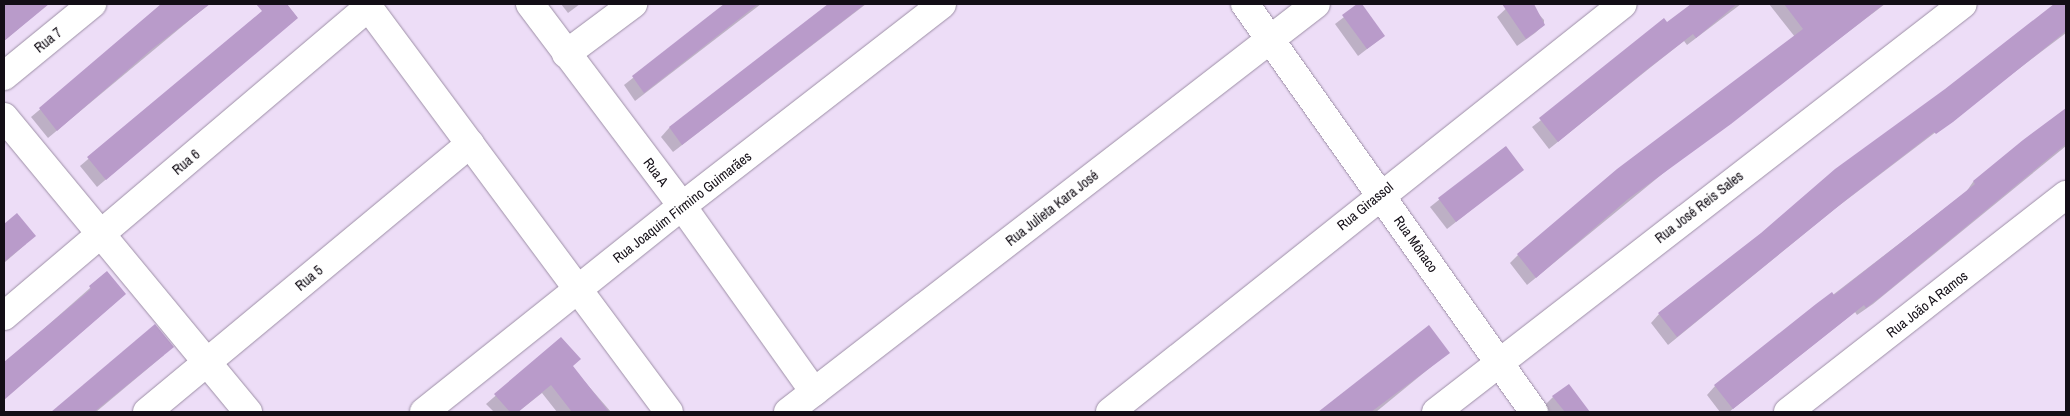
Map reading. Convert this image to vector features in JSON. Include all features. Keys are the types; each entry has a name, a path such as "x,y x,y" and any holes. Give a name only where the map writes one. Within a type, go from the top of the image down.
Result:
{"street":[{"name":"Rua 7","path":"4,76 92,4"},
{"name":"Rua A","path":"530,4 682,206 814,392"},
{"path":"566,54 633,4"},
{"name":"Rua Joaquim Firmino Guimarães","path":"424,412 682,206 942,4"},
{"name":"Rua Mônaco","path":"1245,4 1534,412"},
{"name":"Rua Julieta Kara José","path":"788,412 1316,4"},
{"name":"Rua Girassol","path":"1110,412 1381,194 1623,4"},
{"name":"Rua José Reis Sales","path":"1436,412 1498,361 1963,4"},
{"path":"367,5 579,288 669,412"},
{"name":"Rua 6","path":"4,316 367,5"},
{"path":"4,117 248,412"},
{"name":"Rua 5","path":"147,412 470,144"},
{"name":"Rua João A Ramos","path":"1788,412 2066,195"}],"building":[{"path":"4,4 49,4 4,41"},
{"path":"161,4 210,4 152,49 57,131 39,108"},
{"path":"256,4 287,4 298,18 106,180 87,157 262,11"},
{"path":"724,4 758,4 644,93 632,76"},
{"path":"828,4 865,4 682,145 669,127"},
{"path":"1357,4 1362,4 1385,36 1367,49 1342,15"},
{"path":"1502,4 1534,4 1545,25 1526,39"},
{"path":"1691,4 1737,4 1696,38 1693,34 1645,71 1558,142 1539,118 1664,18 1667,22"},
{"path":"1784,4 1884,4 1731,124 1628,199 1536,278 1517,254 1617,169 1803,29"},
{"path":"2054,4 2066,4 2066,31 1953,122 1936,134 1934,132 1846,200 1677,337 1658,313 1761,233 1835,169 1945,89"},
{"path":"2066,108 2066,144 1883,295 1866,308 1864,305 1733,409 1714,385 1816,304 1832,292 1834,295 1899,244 1975,184 1973,181 2023,140"},
{"path":"1506,146 1524,170 1456,222 1438,198"},
{"path":"17,213 36,236 4,262 4,224"},
{"path":"107,271 126,294 4,400 4,362 91,289 89,286"},
{"path":"155,324 174,347 94,412 51,412"},
{"path":"1429,325 1450,353 1371,412 1318,412"},
{"path":"561,337 581,359 573,366 609,412 572,412 551,385 518,412 510,412 494,394"},
{"path":"1569,384 1590,412 1565,412 1552,396"}]}
